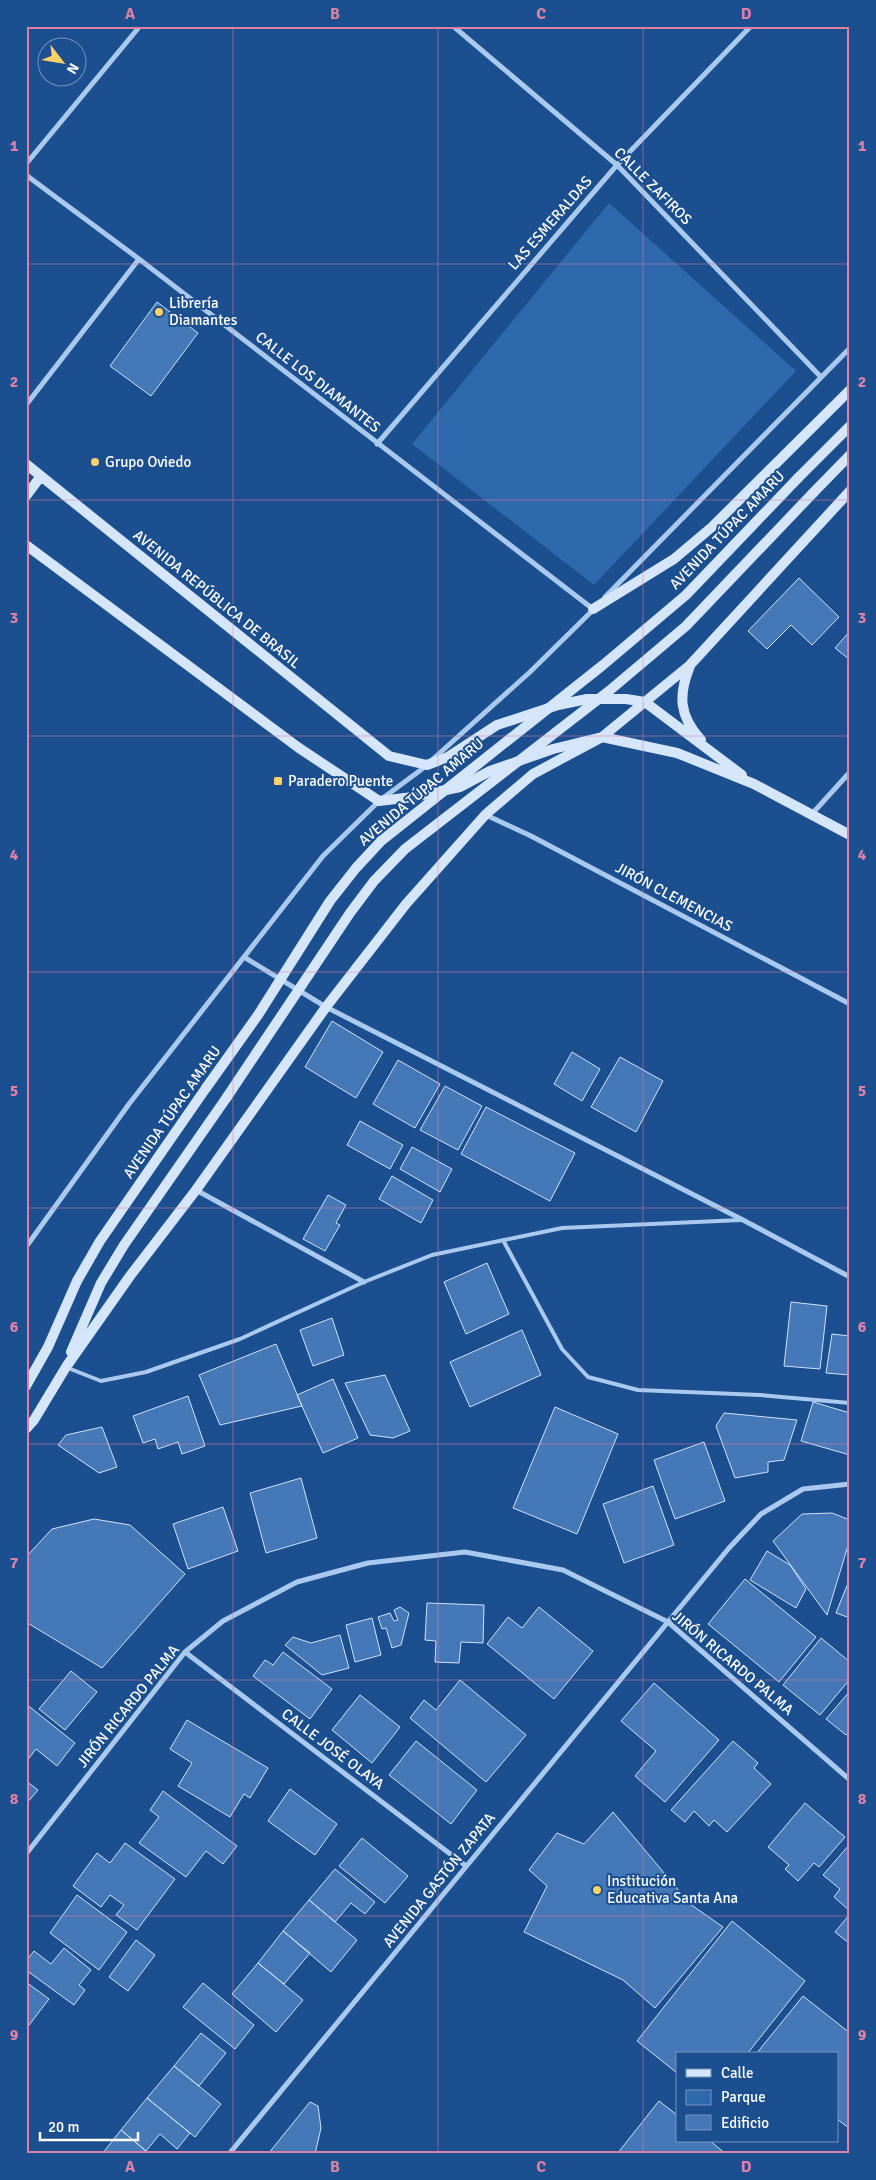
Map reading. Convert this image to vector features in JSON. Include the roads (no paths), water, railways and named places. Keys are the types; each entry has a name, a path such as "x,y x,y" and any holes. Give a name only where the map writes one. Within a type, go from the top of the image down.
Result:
{"main road":[{"path":"594,609 674,560 712,527 850,390"},
{"name":"AVENIDA TÚPAC AMARU","path":"26,1386 48,1347 77,1281 100,1241 258,1015 330,900 356,868 381,841 603,665 686,595 850,426"},
{"path":"66,1367 93,1301 115,1260 374,881 405,850 609,690 686,626 850,455"},
{"name":"AVENIDA REPÚBLICA DE BRASIL","path":"26,464 389,756 427,765"},
{"path":"26,496 41,476"},
{"path":"26,1429 34,1420 66,1367 130,1276 196,1190 326,1007 406,904 486,814 533,774 602,737 690,665 850,491"},
{"path":"26,545 300,748 378,801 413,797 460,787 490,771 553,749 602,737 677,753 754,784"},
{"path":"690,665 681,690 683,707 696,734 713,754"},
{"path":"427,765 448,757 497,725 558,705 587,699 626,699 645,702 754,784 811,816 850,834"}],"street":[{"path":"26,164 140,26"},
{"name":"CALLE ZAFIROS","path":"453,26 617,166 821,377"},
{"name":"LAS ESMERALDAS","path":"377,444 617,166 751,26"},
{"name":"CALLE LOS DIAMANTES","path":"26,175 139,259 377,444 594,609"},
{"path":"26,405 139,259"},
{"name":"AVENIDA TÚPAC AMARU","path":"26,1247 129,1104 323,856 378,801 427,765 530,672 850,348"},
{"path":"811,816 850,772"},
{"name":"JIRÓN CLEMENCIAS","path":"486,814 850,1004"},
{"path":"244,957 326,1007 743,1220 850,1277"},
{"path":"196,1190 364,1282"},
{"name":"AVENIDA GASTÓN ZAPATA","path":"230,2154 729,1548 761,1514 803,1490 850,1484"},
{"name":"JIRÓN RICARDO PALMA","path":"26,1854 185,1652 223,1621 297,1582 368,1563 465,1552 563,1570 668,1622 850,1780"},
{"name":"CALLE JOSÉ OLAYA","path":"185,1652 466,1866"}],"lane":[{"path":"66,1367 101,1381 146,1372 240,1339 364,1282 432,1254 562,1228 743,1220"},
{"path":"503,1240 562,1349 588,1377 638,1390 760,1396 850,1404"}],"place":[{"name":"Librería Diamantes","path":"159,312"},
{"name":"Grupo Oviedo","path":"95,462"},
{"name":"Paradero Puente","path":"278,781"},
{"name":"Institución Educativa Santa Ana","path":"597,1890"}]}
